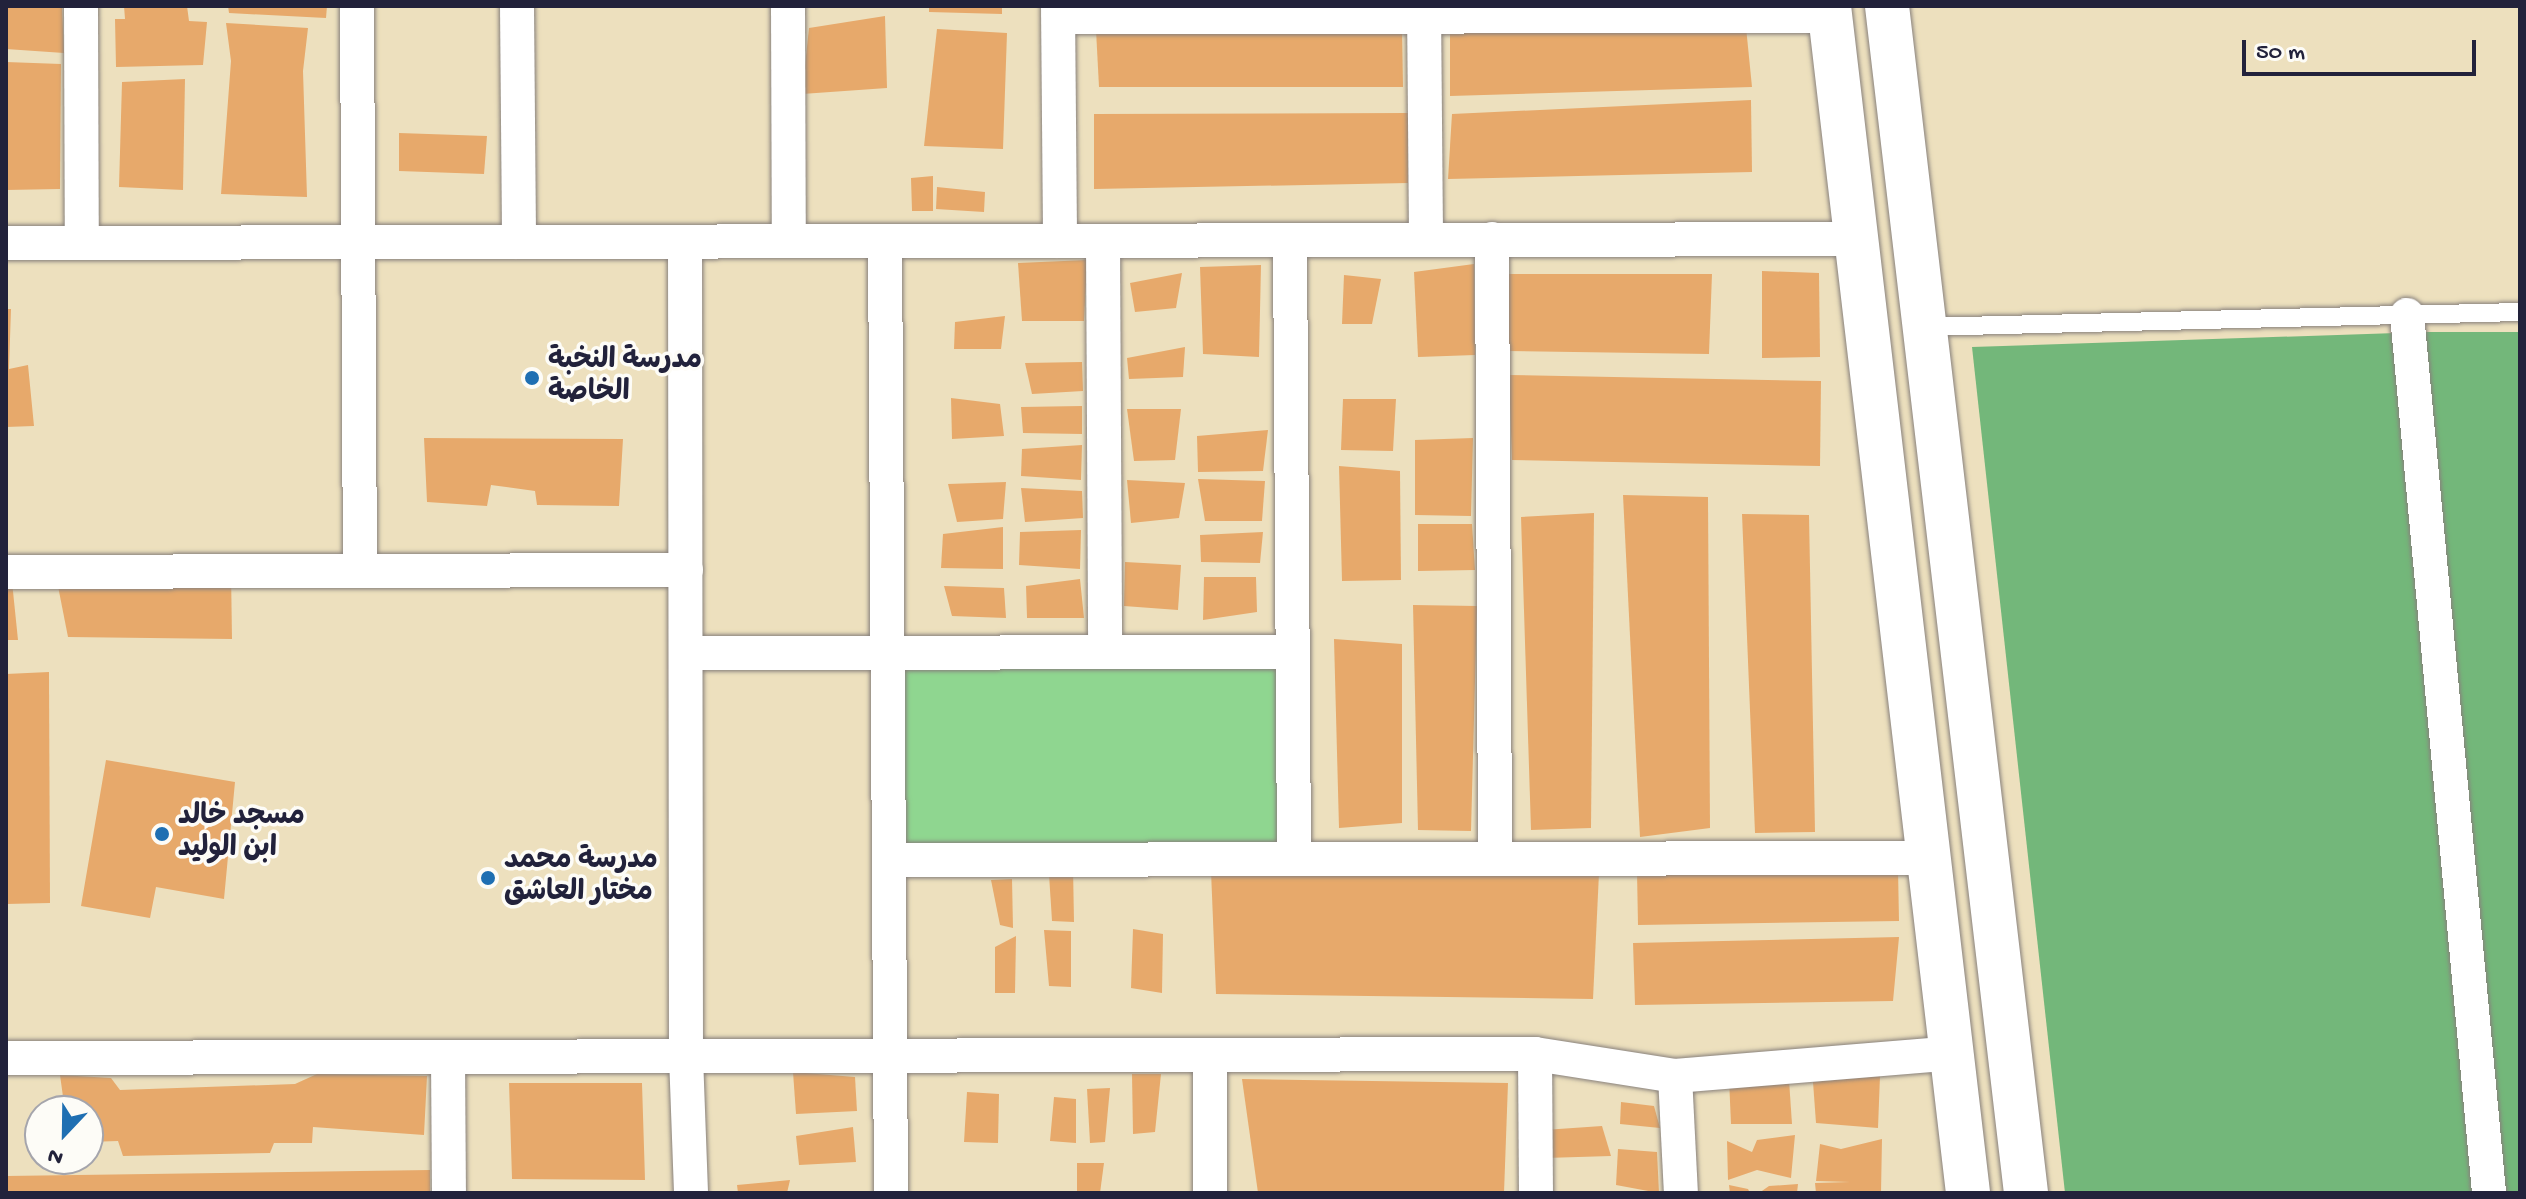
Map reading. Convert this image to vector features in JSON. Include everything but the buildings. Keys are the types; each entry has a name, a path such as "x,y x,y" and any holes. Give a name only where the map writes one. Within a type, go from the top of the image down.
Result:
{"main road":[{"path":"1887,6 2026,1193"},
{"path":"1830,11 1968,1193"}],"street":[{"path":"81,6 82,243"},
{"path":"357,6 360,570"},
{"path":"517,6 519,242"},
{"path":"788,6 789,241"},
{"path":"1060,241 1058,11 1830,11"},
{"path":"1424,11 1426,239"},
{"path":"1492,239 1495,859"},
{"path":"6,243 1857,239"},
{"path":"1290,240 1294,859"},
{"path":"885,241 891,1193"},
{"path":"1103,241 1105,652"},
{"path":"685,242 686,1056 691,1193"},
{"path":"2407,315 2489,1193"},
{"path":"6,572 686,570"},
{"path":"686,653 1293,652"},
{"path":"889,860 1929,858"},
{"path":"6,1058 1535,1054 1675,1076 1952,1053"},
{"path":"1535,1054 1536,1193"},
{"path":"1210,1055 1210,1193"},
{"path":"448,1057 449,1193"},
{"path":"1675,1076 1681,1193"}],"lane":[{"path":"1923,327 2520,312"}],"green space":[{"path":"2426,332 2520,332 2520,1193 2065,1193 1972,347"},
{"path":"1293,652 1294,859 889,860 888,653"}],"place":[{"name":"مدرسة النخبة الخاصة","path":"532,378"},
{"name":"مسجد خالد ابن الوليد","path":"162,834"},
{"name":"مدرسة محمد مختار العاشق","path":"488,878"}]}
